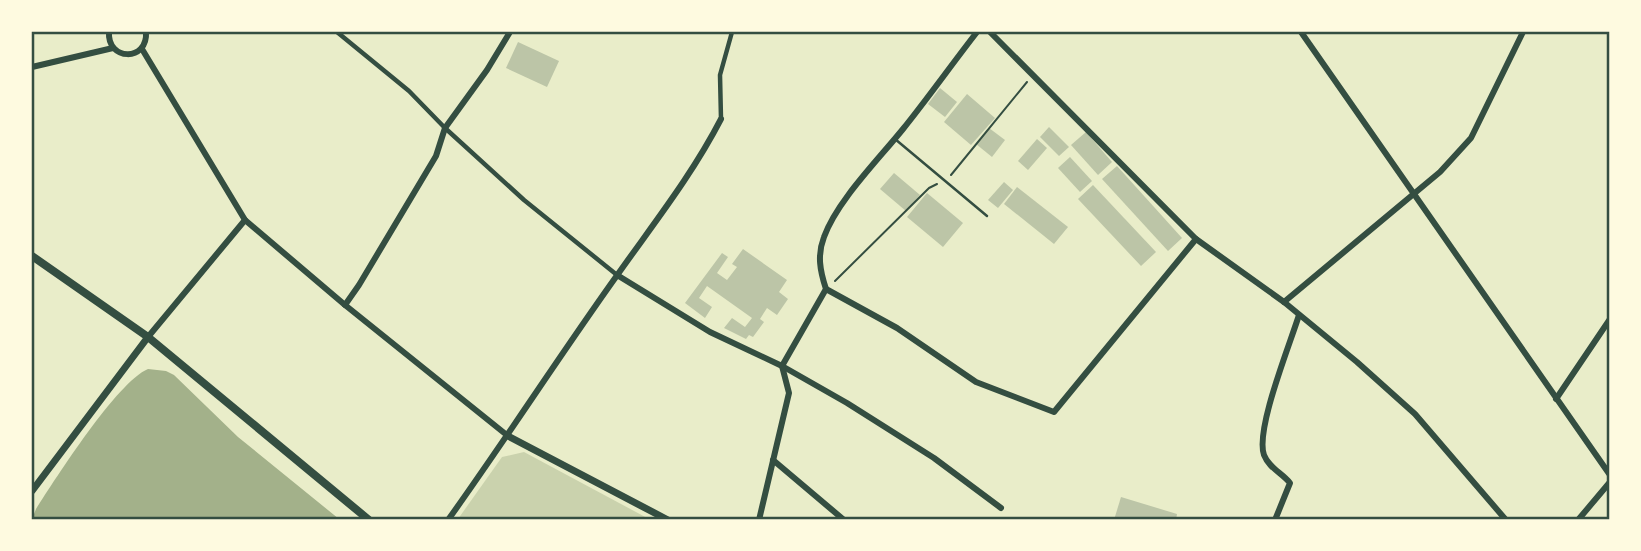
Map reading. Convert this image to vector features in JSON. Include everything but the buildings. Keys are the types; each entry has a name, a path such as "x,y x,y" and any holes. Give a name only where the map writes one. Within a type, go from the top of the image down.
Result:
{"main road":[{"path":"32,256 148,337 369,520"}],"street":[{"path":"109,32 113,48 125,55 142,49 147,39 146,32"},
{"path":"337,32 409,91 444,128 524,200 617,275 710,331 782,366 847,403 934,458 1001,508"},
{"path":"345,304 436,156 444,128 487,70 510,32"},
{"path":"448,520 617,275 677,195 721,118 720,75 732,32"},
{"path":"977,32 836,212 820,251 820,269 826,289 897,328 976,382 1054,412 1196,239"},
{"path":"989,32 1196,239 1284,303 1357,362 1415,414 1506,520"},
{"path":"1301,32 1609,475"},
{"path":"1284,303 1440,172 1471,138 1523,32"},
{"path":"32,67 113,48"},
{"path":"142,49 245,220 508,436 668,520"},
{"path":"32,491 148,337 245,220"},
{"path":"759,520 789,393 782,366 826,289"},
{"path":"1276,520 1290,483 1267,461 1263,453 1262,430 1299,315"},
{"path":"1556,399 1609,318"},
{"path":"773,460 844,520"},
{"path":"1578,520 1609,482"}],"lane":[{"path":"895,139 987,216"}],"path":[{"path":"826,289 929,188 954,172 1033,75"}],"shaded area":[{"path":"148,369 174,375 238,437 339,519 32,519 58,476 104,411 135,377"},
{"path":"524,452 649,519 458,519 502,457"}]}
